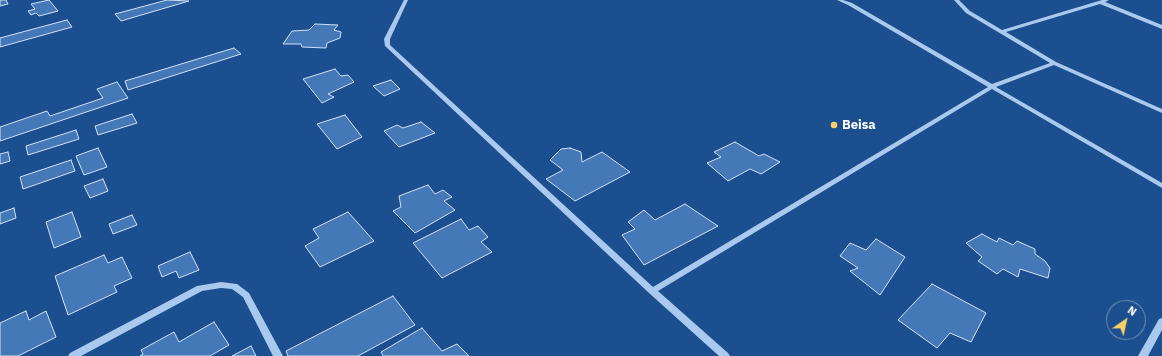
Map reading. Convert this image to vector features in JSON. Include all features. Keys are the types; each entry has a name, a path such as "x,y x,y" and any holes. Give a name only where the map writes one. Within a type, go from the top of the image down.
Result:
{"street":[{"path":"406,0 390,31 387,39 387,45 652,291 725,356"},
{"path":"839,0 850,4 993,86 1162,186"},
{"path":"956,0 968,12 1054,63 1162,111"},
{"path":"1002,32 1107,0"},
{"path":"1100,2 1162,27"},
{"path":"652,291 993,86 1054,63"},
{"path":"73,356 200,288 221,285 234,286 246,295 278,356"},
{"path":"1143,356 1162,322"}],"building":[{"path":"0,0 6,0 8,4 0,6"},
{"path":"49,0 58,11 39,16 36,13 31,15 28,11 35,9 31,4"},
{"path":"167,0 189,1 121,21 115,14"},
{"path":"67,20 72,27 0,47 0,38"},
{"path":"315,24 338,25 334,30 341,32 340,38 327,43 326,48 302,47 301,44 283,44 292,31 309,30"},
{"path":"234,48 241,54 128,90 125,81"},
{"path":"335,69 341,76 348,75 354,82 328,94 334,97 322,103 303,79"},
{"path":"391,80 400,89 384,96 373,86"},
{"path":"117,82 128,98 0,141 0,127 47,111 50,116 103,98 97,89"},
{"path":"132,114 137,123 98,135 95,126"},
{"path":"345,115 362,137 337,149 317,124"},
{"path":"421,122 435,133 399,147 384,131 397,125 403,128"},
{"path":"76,130 79,139 28,155 26,146"},
{"path":"735,142 759,156 764,154 780,162 761,174 750,169 728,181 707,163 721,157 714,152"},
{"path":"98,148 107,167 84,175 76,156"},
{"path":"570,148 581,152 582,162 602,152 630,172 575,201 546,179 563,170 550,160 561,149"},
{"path":"8,152 10,161 0,164 0,154"},
{"path":"71,160 75,171 23,189 20,177"},
{"path":"103,179 108,191 90,198 84,186"},
{"path":"428,185 435,194 443,190 452,197 444,201 455,210 415,233 393,211 401,207 399,196"},
{"path":"685,204 718,226 644,265 622,235 635,229 628,222 644,210 655,220"},
{"path":"14,208 16,218 0,224 0,213"},
{"path":"72,212 81,237 54,248 46,222"},
{"path":"348,212 374,241 320,267 305,246 319,238 313,229"},
{"path":"132,215 137,225 113,234 109,224"},
{"path":"461,219 469,230 478,226 488,237 481,242 492,252 442,278 413,243"},
{"path":"982,234 997,242 999,238 1013,245 1017,241 1035,249 1035,254 1045,261 1050,268 1048,278 1020,269 1018,277 1003,269 997,274 978,261 982,257 966,243"},
{"path":"876,239 905,257 880,295 850,271 858,268 840,256 850,243 866,250"},
{"path":"190,252 199,270 179,278 176,271 162,277 158,266"},
{"path":"104,255 108,263 122,257 132,278 114,286 117,292 68,315 55,276"},
{"path":"932,284 986,313 971,342 950,333 937,348 898,320"},
{"path":"393,296 415,325 358,356 288,356 286,351"},
{"path":"26,311 29,320 46,311 56,337 18,356 0,356 0,323"},
{"path":"214,322 229,345 210,356 140,356 143,354 141,350 174,332 179,342"},
{"path":"422,328 442,351 457,344 469,356 383,356 381,352"},
{"path":"251,346 256,356 232,356"}],"place":[{"name":"Beisa","path":"834,125"}]}
